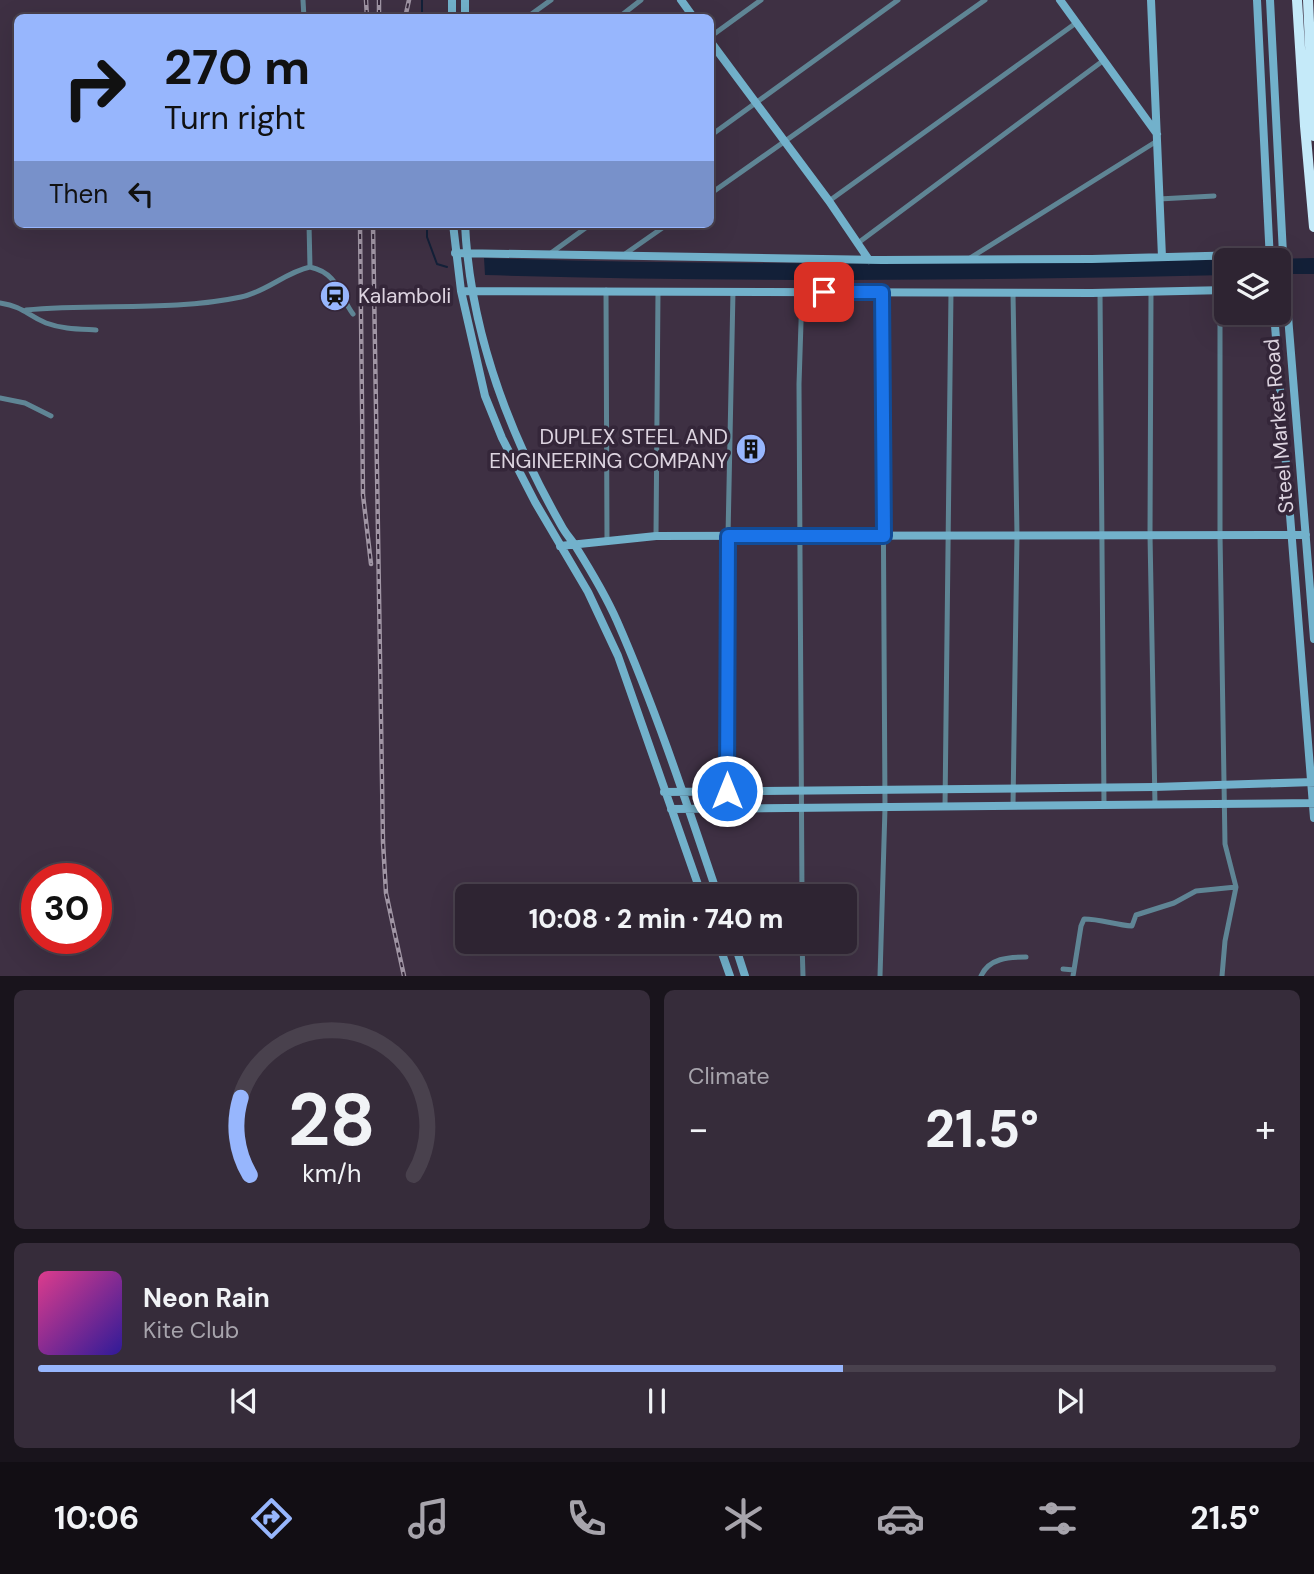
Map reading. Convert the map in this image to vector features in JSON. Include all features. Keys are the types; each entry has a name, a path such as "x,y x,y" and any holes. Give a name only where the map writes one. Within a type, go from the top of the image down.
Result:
{"highway":[{"path":"1297,0 1314,227"},
{"path":"1308,0 1314,136"}],"street":[{"path":"532,14 551,0"},
{"path":"623,14 641,0"},
{"path":"714,36 761,0"},
{"path":"714,133 898,0"},
{"path":"714,191 985,0"},
{"path":"1060,0 1157,138"},
{"path":"1151,0 1162,257"},
{"path":"1257,0 1270,248"},
{"name":"Steel Market Road","path":"1270,0 1283,248"},
{"path":"829,201 1076,23"},
{"path":"714,45 869,260"},
{"path":"858,243 1104,61"},
{"path":"971,258 1157,138"},
{"path":"1160,198 1214,196"},
{"path":"309,228 310,267"},
{"path":"453,228 461,289 485,396 502,438 535,502 588,592 618,656 698,884"},
{"path":"465,228 471,288 481,334 513,431 562,527 575,544 616,620 688,808 714,884"},
{"path":"548,256 586,228"},
{"path":"622,256 662,228"},
{"path":"456,258 622,256 869,260 1214,257"},
{"path":"26,310 69,306 135,308 196,304 244,297 310,267 317,268 333,279 354,314"},
{"path":"461,289 1013,293 1214,290"},
{"path":"606,290 607,540"},
{"path":"656,536 659,291"},
{"path":"728,808 728,536 733,291"},
{"path":"802,292 799,384 802,884"},
{"path":"880,975 885,808 882,292"},
{"path":"945,807 951,292"},
{"path":"1100,292 1104,805"},
{"path":"1151,292 1150,535 1155,804"},
{"path":"1013,293 1017,535 1013,806"},
{"path":"0,303 16,306 41,321 63,328 96,330"},
{"path":"1222,975 1224,942 1236,887 1224,844 1220,535 1223,325"},
{"name":"Steel Market Road","path":"1275,325 1314,818"},
{"name":"Steel Market Road","path":"1285,325 1314,639"},
{"path":"0,398 25,403 51,416"},
{"path":"560,546 656,536 1306,535"},
{"path":"664,792 1224,786 1312,782"},
{"path":"671,809 1313,803"},
{"path":"1063,970 1074,973 1080,926 1084,919 1132,926 1136,915 1174,903 1196,891 1236,887"},
{"path":"722,954 730,975"},
{"path":"738,954 745,975"},
{"path":"802,954 803,975"},
{"path":"981,975 987,966 1001,959 1026,957"}],"water":[{"path":"484,258 795,263 1214,260 1214,275 1041,279 670,279 485,275"},
{"path":"1291,258 1314,258 1314,274 1291,274"}],"waterway":[{"path":"422,0 422,14"},
{"path":"427,228 427,237 437,264 447,267"}],"railway":[{"path":"366,0 367,14"},
{"path":"379,0 379,14"},
{"path":"406,14 409,0"},
{"path":"360,228 363,495 371,564"},
{"path":"373,228 383,842 386,893 404,976"}],"place":[{"name":"Kalamboli","path":"335,296"},
{"name":"DUPLEX STEEL AND ENGINEERING COMPANY","path":"751,449"}],"route":[{"path":"727,791 728,536 884,536 882,292 824,292"}]}
